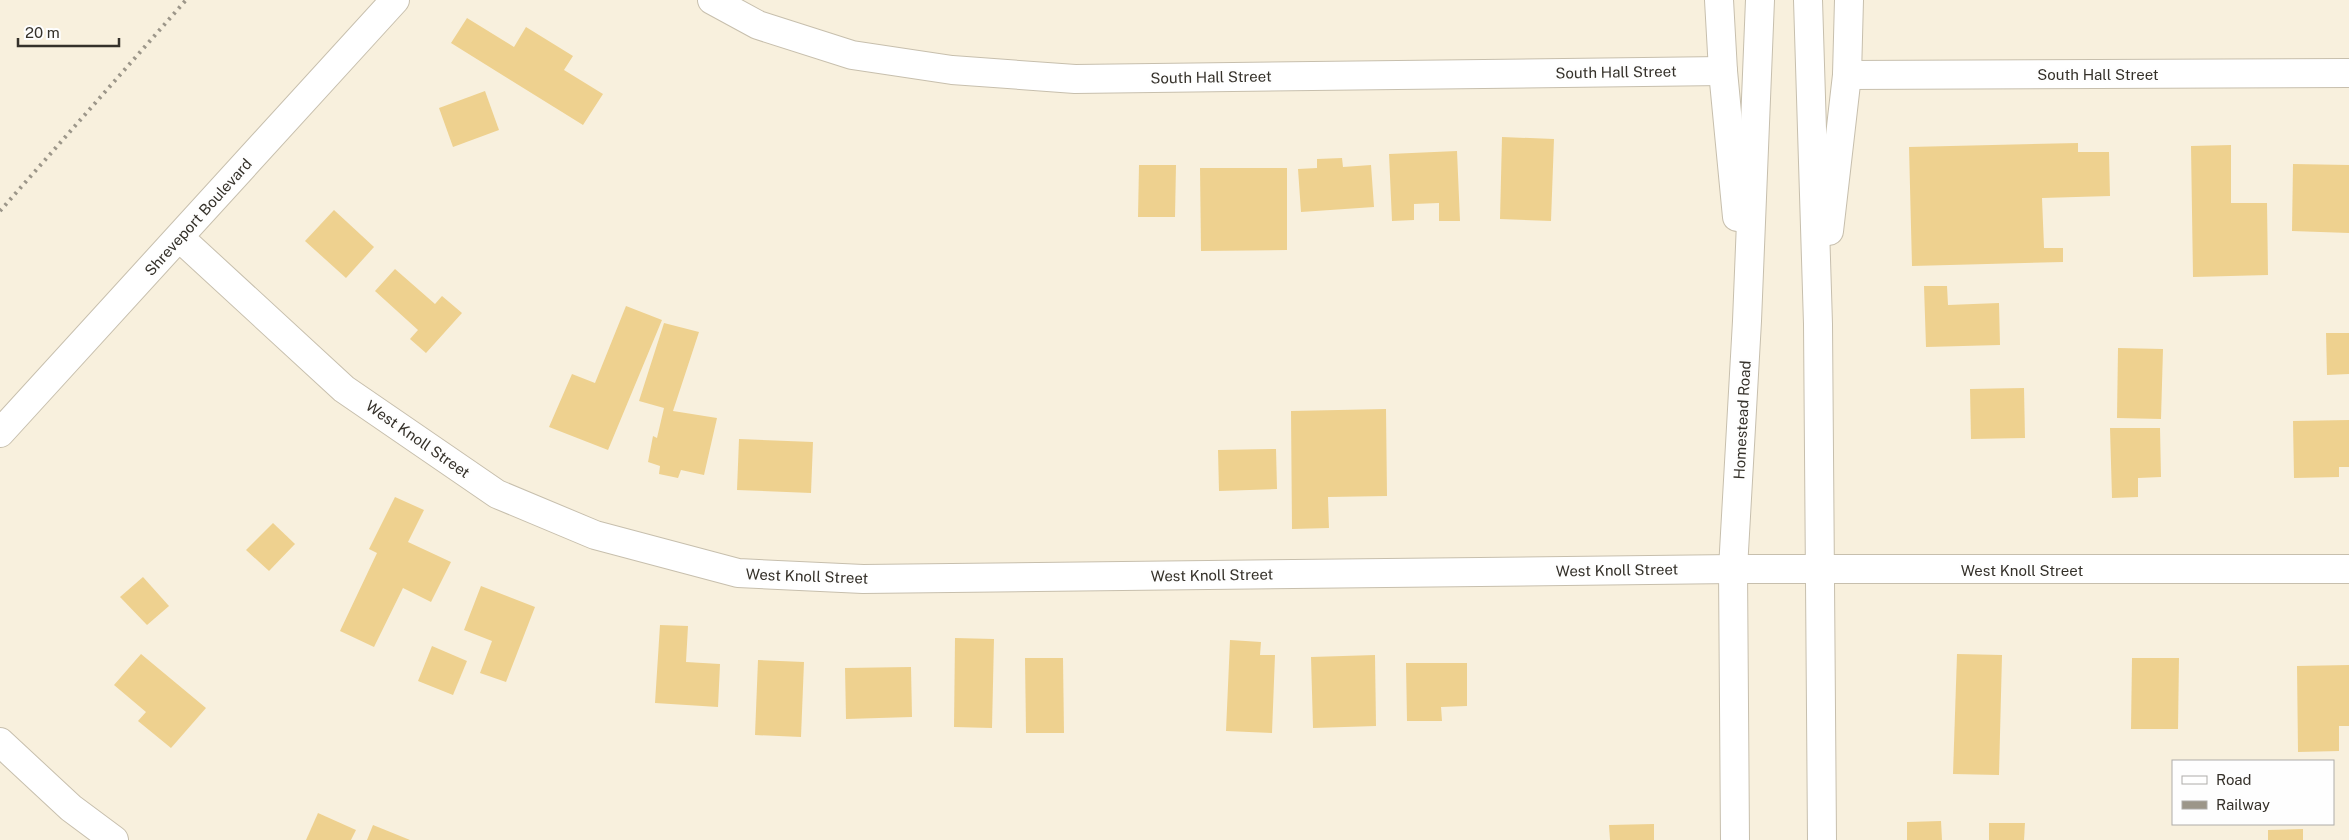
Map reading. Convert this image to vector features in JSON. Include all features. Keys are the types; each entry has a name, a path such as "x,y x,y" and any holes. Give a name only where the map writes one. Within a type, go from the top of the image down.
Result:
{"street":[{"name":"Shreveport Boulevard","path":"0,433 180,238 395,0"},
{"name":"South Hall Street","path":"712,0 758,26 852,55 952,70 1076,79 1722,71"},
{"path":"1719,0 1722,71 1747,321"},
{"name":"Homestead Road","path":"1735,840 1733,569 1747,321 1760,0"},
{"path":"1808,0 1818,324 1822,840"},
{"path":"1818,324 1848,75 1849,0"},
{"name":"South Hall Street","path":"1848,75 2349,73"},
{"name":"West Knoll Street","path":"180,238 344,389 497,494 595,535 738,573 863,578 1733,569 1820,571 2349,568"},
{"path":"0,742 71,808 114,840"}],"building":[{"path":"467,18 514,47 526,27 573,56 564,70 603,94 583,125 451,43"},
{"path":"485,91 499,130 453,147 439,108"},
{"path":"1502,137 1554,139 1551,221 1500,219"},
{"path":"2078,143 2078,152 2109,152 2110,196 2042,198 2044,248 2063,248 2063,262 1912,266 1909,147"},
{"path":"2231,145 2231,203 2267,203 2268,275 2193,277 2191,146"},
{"path":"1457,151 1460,221 1439,221 1439,203 1414,204 1414,220 1392,221 1389,154"},
{"path":"1342,158 1343,167 1371,165 1374,207 1301,212 1298,169 1317,168 1317,159"},
{"path":"2293,164 2349,165 2349,233 2292,231"},
{"path":"1139,165 1176,165 1175,217 1138,217"},
{"path":"1200,168 1287,168 1287,250 1201,251"},
{"path":"334,210 374,247 346,278 305,241"},
{"path":"395,269 435,304 442,296 462,313 426,353 410,339 418,330 375,291"},
{"path":"1924,286 1947,286 1948,305 1999,303 2000,345 1926,347"},
{"path":"626,306 662,320 608,450 549,427 572,374 595,383"},
{"path":"664,323 699,332 673,411 717,418 704,475 681,470 678,478 659,474 660,466 648,462 653,436 657,438 664,408 639,401"},
{"path":"2326,333 2349,333 2349,374 2327,375"},
{"path":"2118,348 2163,349 2161,419 2117,418"},
{"path":"2024,388 2025,438 1971,439 1970,389"},
{"path":"1386,409 1387,496 1328,497 1329,528 1292,529 1291,411"},
{"path":"2349,420 2349,467 2339,467 2339,477 2294,478 2293,421"},
{"path":"2110,428 2160,428 2161,477 2138,478 2138,497 2112,498"},
{"path":"739,439 813,442 811,493 737,490"},
{"path":"1276,449 1277,489 1219,491 1218,450"},
{"path":"395,497 424,510 408,542 451,562 431,602 403,588 374,647 340,631 377,553 369,549"},
{"path":"273,523 295,544 269,571 246,550"},
{"path":"143,577 169,606 147,625 120,597"},
{"path":"481,586 535,607 506,682 480,673 492,641 464,630"},
{"path":"660,625 688,626 686,662 720,664 718,707 655,703"},
{"path":"955,638 994,639 992,728 954,727"},
{"path":"1230,640 1261,642 1260,655 1275,655 1272,733 1226,731"},
{"path":"432,646 467,661 453,695 418,681"},
{"path":"141,654 206,708 171,748 138,721 146,712 114,685"},
{"path":"1957,654 2002,655 1999,775 1953,774"},
{"path":"1375,655 1376,726 1313,728 1311,657"},
{"path":"1025,658 1063,658 1064,733 1026,733"},
{"path":"2132,658 2179,658 2178,729 2131,729"},
{"path":"758,660 804,662 801,737 755,735"},
{"path":"1406,663 1467,663 1467,706 1441,707 1442,721 1407,721"},
{"path":"2349,665 2349,726 2339,726 2339,751 2298,752 2297,666"},
{"path":"911,667 912,717 846,719 845,668"},
{"path":"318,813 356,830 351,840 306,840"},
{"path":"1941,821 1942,840 1907,840 1907,822"},
{"path":"1989,823 2025,823 2024,840 1989,840"},
{"path":"1654,824 1654,840 1610,840 1609,825"},
{"path":"373,825 410,840 367,840"},
{"path":"2303,829 2303,840 2268,840 2268,830"}],"railway":[{"path":"0,211 186,0"}]}
